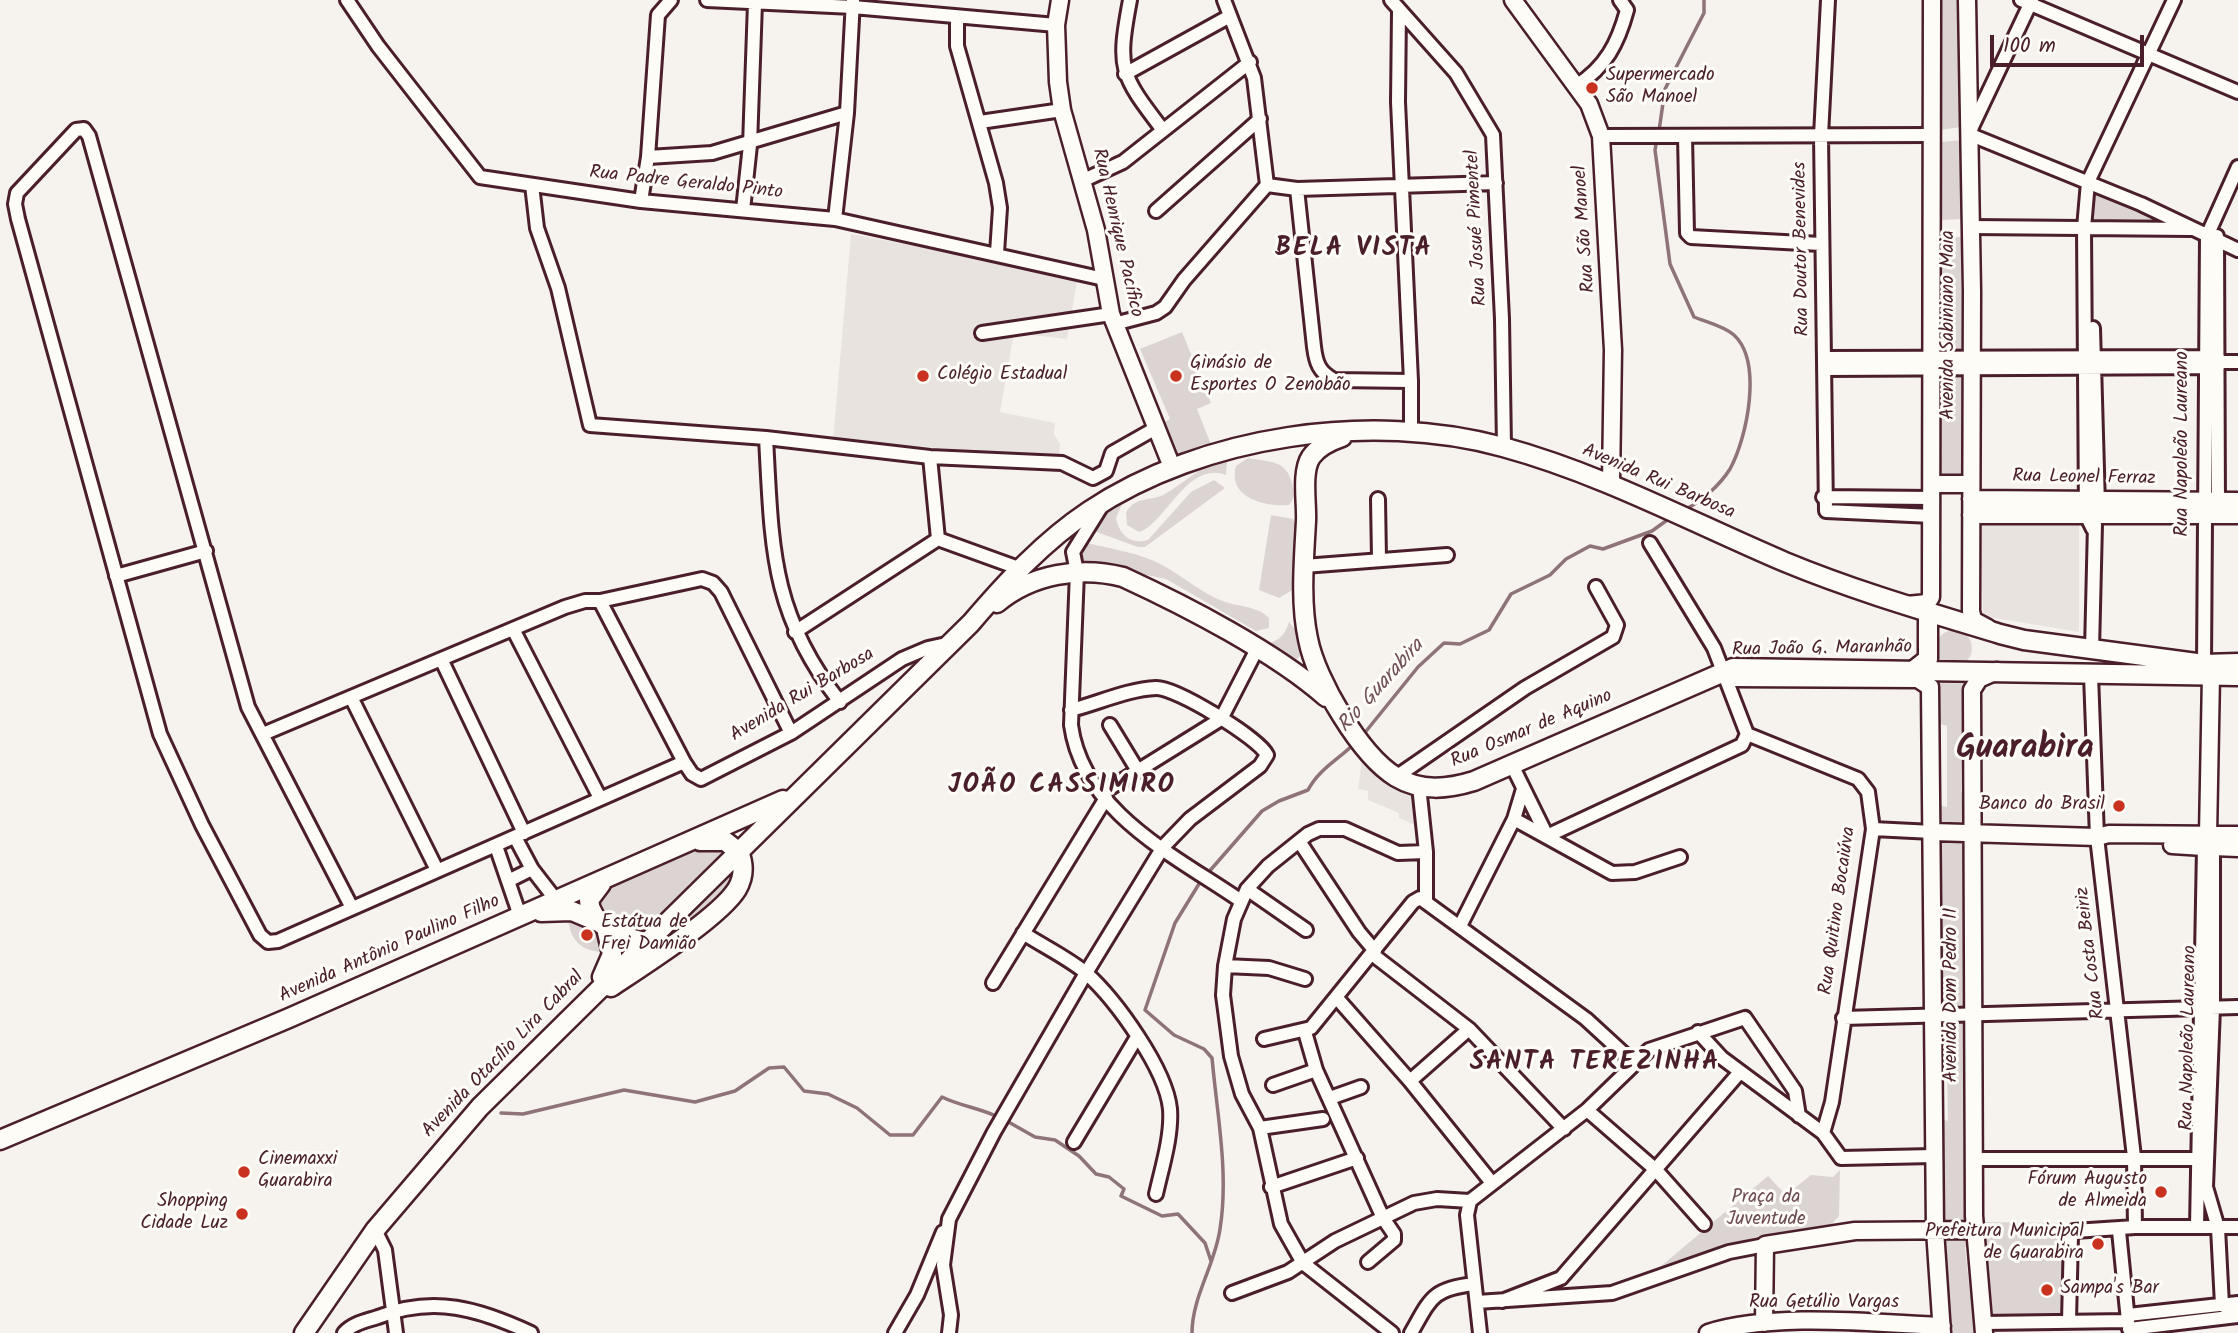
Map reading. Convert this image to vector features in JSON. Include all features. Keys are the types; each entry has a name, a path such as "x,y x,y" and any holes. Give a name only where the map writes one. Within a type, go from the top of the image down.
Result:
{"main road":[{"name":"Rua Henrique Pacífico","path":"1060,0 1056,25 1056,55 1062,110 1084,180 1113,319 1172,467"},
{"name":"Rua São Manoel","path":"1513,0 1589,104 1601,136 1614,350 1611,482"},
{"name":"Avenida Sabiniano Maia","path":"1906,605 1927,603 1931,597 1932,0"},
{"name":"Avenida Sabiniano Maia","path":"1967,0 1971,132 1973,620 2000,634"},
{"name":"Avenida Rui Barbosa","path":"1021,569 1058,535 1103,503 1172,467 1258,443 1355,433 1411,432 1504,447 1611,482 1787,562 1928,613 2024,640 2207,670"},
{"name":"Rua Osmar de Aquino","path":"1345,718 1313,657 1307,636 1304,566 1310,458 1324,444 1355,433"},
{"name":"Rua Leonel Ferraz","path":"1932,491 1971,499 2092,512 2211,508 2238,501"},
{"name":"Rua Leonel Ferraz","path":"2211,508 2238,514"},
{"name":"Avenida Otacílio Lira Cabral","path":"304,1333 375,1230 480,1107 795,794 971,624 1021,569"},
{"name":"Rua Osmar de Aquino","path":"1077,572 1123,576 1257,649 1322,693 1345,718 1365,746 1396,777 1436,789 1461,785 1512,765 1721,672"},
{"name":"Avenida Otacílio Lira Cabral","path":"971,624 1021,587 1048,577 1077,572"},
{"path":"1914,670 1928,659 1928,613"},
{"path":"2091,675 2083,672 2079,664 2081,656 2092,650"},
{"path":"1293,671 1313,657"},
{"path":"2207,670 2238,663"},
{"name":"Rua João G. Maranhão","path":"1721,672 1733,668 1997,670 2091,675 2207,670"},
{"name":"Avenida Dom Pedro II","path":"1983,1328 1975,1230 1972,690 1979,680 1997,670"},
{"path":"2207,670 2238,676"},
{"name":"Rua Napoleão Laureano","path":"2207,670 2208,843"},
{"name":"Rua João G. Maranhão","path":"1721,672 1732,678 1918,679 1926,682 1931,691"},
{"name":"Avenida Dom Pedro II","path":"1931,691 1935,1230 1942,1329"},
{"name":"Avenida Antônio Paulino Filho","path":"0,1140 610,878 795,794"},
{"path":"1933,832 2097,837 2109,834 2238,848"},
{"path":"2208,843 2238,835"},
{"path":"581,1005 647,963 728,899 741,879 742,859 739,852 725,841 690,842"},
{"path":"581,1005 610,963 612,950 603,926 592,912 589,900 596,887 610,878"},
{"path":"523,914 572,911 645,942"},
{"path":"1764,1323 1765,1245 1854,1231 1975,1230"},
{"name":"Rua Getúlio Vargas","path":"1708,1333 1764,1323 1942,1329"}],"street":[{"name":"Rua Padre Geraldo Pinto","path":"347,0 470,168 488,179 641,201 835,219 1104,279"},
{"path":"707,0 853,3 957,18 1056,25"},
{"path":"1130,0 1122,47 1125,74 1162,130"},
{"path":"982,333 1156,313 1165,307 1184,280 1267,186 1260,119 1250,62 1224,0"},
{"name":"Rua Josué Pimentel","path":"1391,0 1441,54 1493,135 1504,447"},
{"name":"Rua Doutor Benevides","path":"1823,497 1821,135 1828,0"},
{"path":"2092,650 2088,182 2174,0"},
{"path":"2238,92 2028,1 1971,132 2213,235 2238,250"},
{"path":"743,211 750,145 755,3"},
{"path":"835,219 847,113 853,3"},
{"path":"1576,86 1605,62 1626,3"},
{"path":"641,201 648,158 658,15 667,4"},
{"path":"1399,11 1400,183 1411,381 1411,432"},
{"path":"1125,74 1230,16"},
{"path":"957,18 957,46 980,122 1000,208 997,253"},
{"path":"1084,180 1123,163 1250,62"},
{"path":"980,122 1062,110"},
{"path":"648,158 712,153 750,145 847,113"},
{"path":"1156,211 1260,119"},
{"path":"351,906 248,707 89,136 80,128 25,182 15,204 160,734 202,825 260,934 268,942 496,846 600,797 684,762 600,601"},
{"path":"1601,136 1933,135"},
{"path":"1685,136 1687,233 1696,238 1821,244"},
{"name":"Rua Napoleão Laureano","path":"2207,670 2213,235 2238,167"},
{"path":"1267,186 1297,189 1400,183 1496,183"},
{"path":"532,186 537,228 558,288 589,424 594,427 766,439 930,457 1062,463 1093,478 1106,471 1112,453 1156,428"},
{"path":"1297,189 1316,363 1323,374 1334,380 1411,381"},
{"path":"1971,227 2195,229"},
{"path":"1824,364 2238,362"},
{"path":"766,439 774,560 782,599 795,632 818,672 840,702"},
{"path":"930,457 938,540"},
{"path":"1932,491 1823,497 1828,513 1932,516"},
{"path":"1378,499 1379,559"},
{"path":"1103,503 1073,552 1077,572 1071,710 1073,742 1118,815 1214,882 1244,895 1306,930"},
{"path":"795,632 938,540"},
{"path":"938,540 1021,569"},
{"path":"1547,836 1742,745 1747,734 1714,648 1650,543"},
{"path":"116,576 206,551"},
{"path":"1304,566 1447,555"},
{"path":"263,734 585,601 600,601 702,579 713,583 721,592 791,733"},
{"path":"1396,777 1525,688 1613,636 1617,625 1596,587"},
{"path":"513,629 600,797"},
{"name":"Avenida Rui Barbosa","path":"684,762 692,774 706,778 791,733 902,659 928,648 951,643"},
{"path":"993,983 1104,796 1138,771 1221,719 1257,649"},
{"path":"442,661 532,869 556,900"},
{"name":"Rua Costa Beiriz","path":"2091,675 2097,837 2134,1157 2135,1227"},
{"path":"895,1333 917,1295 949,1219 1009,1110 1086,973 1163,847 1190,819 1260,766 1267,755 1265,750 1221,719 1171,691 1158,688 1071,710"},
{"path":"352,699 437,870"},
{"path":"1110,725 1138,771"},
{"name":"Rua Quitino Bocaiúva","path":"1747,734 1857,779 1868,792 1872,829 1832,1102 1823,1133"},
{"path":"1512,765 1547,836"},
{"path":"1419,786 1426,852 1423,899"},
{"path":"1460,926 1514,819 1523,789"},
{"path":"1514,819 1586,860 1622,874 1680,857"},
{"path":"1392,1333 1303,1263 1281,1224 1260,1128 1242,1094 1231,1056 1223,995 1225,966 1234,919 1244,895 1268,866 1299,841 1320,829 1334,827 1366,836 1398,853 1426,852"},
{"path":"1872,829 1933,832"},
{"path":"1299,841 1374,953 1469,1029 1564,1129"},
{"name":"Rua Napoleão Laureano","path":"2197,1227 2208,1008 2208,843"},
{"path":"496,846 523,914"},
{"path":"508,881 532,869"},
{"path":"1423,899 1586,1019 1635,1064"},
{"path":"1264,1039 1305,1032 1317,1023 1413,902 1423,899"},
{"path":"1023,933 1086,973 1137,1037 1160,1075 1170,1109 1168,1138 1156,1194"},
{"path":"1225,966 1269,968 1305,979"},
{"path":"1336,997 1410,1081 1492,1183"},
{"path":"1843,1018 2238,1007"},
{"path":"1480,1333 1467,1215 1470,1201 1587,1110 1643,1055 1661,1044 1742,1017 1748,1019 1795,1091 1799,1116"},
{"path":"1410,1081 1469,1029"},
{"path":"1305,1032 1316,1070 1383,1218 1394,1234 1394,1240 1368,1262"},
{"path":"1698,1032 1707,1044 1740,1072 1823,1133 1841,1158 1934,1156"},
{"path":"1074,1142 1137,1037"},
{"path":"1273,1085 1316,1070"},
{"path":"1502,1301 1561,1278 1740,1072"},
{"path":"1330,1098 1361,1087"},
{"path":"1587,1110 1656,1170 1704,1223"},
{"path":"1260,1128 1323,1119"},
{"path":"1975,1159 2134,1157 2202,1160"},
{"path":"1272,1187 1357,1158"},
{"name":"Rua Napoleão Laureano","path":"2202,1160 2206,1187 2218,1228 2222,1304"},
{"path":"1232,1293 1288,1272 1335,1241 1426,1201 1470,1201"},
{"path":"949,1219 943,1265 951,1315 949,1333"},
{"path":"2069,1321 2071,1235 2082,1231 2119,1231 2135,1227 2238,1227"},
{"path":"375,1230 385,1250 396,1333"},
{"path":"2119,1231 2128,1325"},
{"path":"1477,1302 1612,1293 1729,1252 1765,1245"},
{"path":"1411,1333 1422,1313 1441,1291 1474,1284"},
{"path":"2128,1325 2222,1304 2238,1303"},
{"path":"344,1333 352,1326 394,1310 427,1304 450,1305 494,1316 531,1333"},
{"path":"2222,1304 2238,1315"},
{"path":"1983,1328 2069,1321 2128,1325 2238,1315"}],"shaded area":[{"name":"Colégio Estadual","path":"851,234 993,260 1077,282 1067,339 1014,333 1000,412 1055,423 1054,434 1060,444 1059,457 833,440"},
{"path":"1980,521 2079,524 2079,632 1983,616"},
{"path":"1363,753 1413,792 1417,826 1399,818 1399,813 1368,800 1368,791 1358,789"}],"green space":[{"path":"1939,0 1960,0 1961,127 1940,130"},
{"path":"1963,140 1962,219 1941,220 1940,142"},
{"path":"2093,185 2179,223 2093,228"},
{"path":"1940,237 1961,237 1962,353 1939,357"},
{"name":"Ginásio de Esportes O Zenobão","path":"1182,332 1211,403 1197,409 1212,447 1176,458 1161,424 1170,419 1140,349"},
{"path":"1964,370 1963,494 1940,494 1940,371"},
{"path":"1248,458 1276,463 1286,470 1294,492 1289,505 1259,502 1242,493 1235,477 1236,466"},
{"path":"1219,461 1227,462 1226,475 1213,473 1191,482 1144,530 1139,532 1127,525 1126,513 1133,504 1163,495"},
{"path":"1214,480 1225,488 1145,547 1138,547 1091,530 1108,505 1166,482 1122,504 1116,518 1126,537 1136,541 1148,540 1191,492"},
{"path":"1271,515 1293,519 1296,527 1294,589 1279,598 1259,590"},
{"path":"1087,543 1155,562 1212,596 1264,614 1269,618 1269,628 1256,631 1166,579 1081,562 1079,550"},
{"path":"1289,622 1301,636 1303,653 1294,662 1261,645 1279,638"},
{"path":"1954,630 1967,635 1972,648 1967,661 1954,666 1941,661 1936,648 1941,635"},
{"path":"1938,683 1970,684 1969,730 1962,729 1961,792 1968,796 1968,827 1938,825 1938,805 1947,807 1947,726 1938,723"},
{"path":"1939,840 1969,841 1969,852 1963,851 1963,892 1970,895 1970,1009 1939,1008"},
{"path":"696,846 728,849 637,936 598,913 595,892"},
{"path":"735,862 735,880 722,897 633,968"},
{"path":"568,916 596,925 605,952 589,950 578,943 571,932"},
{"path":"1939,1018 1970,1019 1970,1030 1963,1028 1964,1090 1971,1094 1970,1101 1964,1100 1963,1145 1971,1149 1971,1224 1938,1224 1939,1118 1948,1121 1947,1072 1939,1065"},
{"name":"Praça da Juventude","path":"1840,1170 1839,1216 1832,1224 1762,1235 1660,1267 1768,1176 1786,1195 1811,1175 1833,1177"},
{"path":"1976,1222 2065,1223 2063,1316 1985,1317"},
{"path":"1971,1238 1971,1249 1965,1247 1970,1294 1976,1298 1979,1333 1947,1333 1940,1239"}],"waterway":[{"name":"Rio Guarabira","path":"1659,131 1665,89 1704,13 1704,0"},
{"name":"Rio Guarabira","path":"1657,139 1655,150 1670,264 1694,317 1730,332 1743,347 1750,381 1742,439 1730,469 1710,492 1686,509"},
{"name":"Rio Guarabira","path":"1363,735 1418,667 1444,643 1460,644 1489,630 1511,594 1550,575 1566,559 1590,546 1603,549 1652,531 1670,518"},
{"name":"Rio Guarabira","path":"1207,874 1262,811 1308,790 1323,770 1355,743"},
{"name":"Rio Guarabira","path":"1192,1333 1196,1307 1214,1255 1222,1208 1221,1144 1212,1058 1204,1049 1174,1035 1145,1010 1175,923 1202,879"},
{"path":"501,1113 523,1114 624,1090 695,1102 735,1091 769,1068 784,1067 804,1091 828,1094 857,1108 890,1135 913,1135 942,1097 998,1117"},
{"path":"1005,1120 1035,1137 1055,1140 1079,1156 1096,1174 1109,1177 1124,1189 1121,1196 1162,1216 1178,1214 1205,1243 1211,1261"}],"place":[{"name":"Supermercado São Manoel","path":"1592,88"},
{"name":"Colégio Estadual","path":"923,376"},
{"name":"Ginásio de Esportes O Zenobão","path":"1176,376"},
{"name":"Banco do Brasil","path":"2119,806"},
{"name":"Estátua de Frei Damião","path":"587,935"},
{"name":"Cinemaxxi Guarabira","path":"244,1172"},
{"name":"Fórum Augusto de Almeida","path":"2161,1192"},
{"name":"Shopping Cidade Luz","path":"242,1214"},
{"name":"Prefeitura Municipal de Guarabira","path":"2098,1244"},
{"name":"Sampa's Bar","path":"2047,1290"}],"district":[{"name":"BELA VISTA","path":"1354,251"},
{"name":"Guarabira","path":"2025,751"},
{"name":"JOÃO CASSIMIRO","path":"1062,788"},
{"name":"SANTA TEREZINHA","path":"1595,1065"}]}
